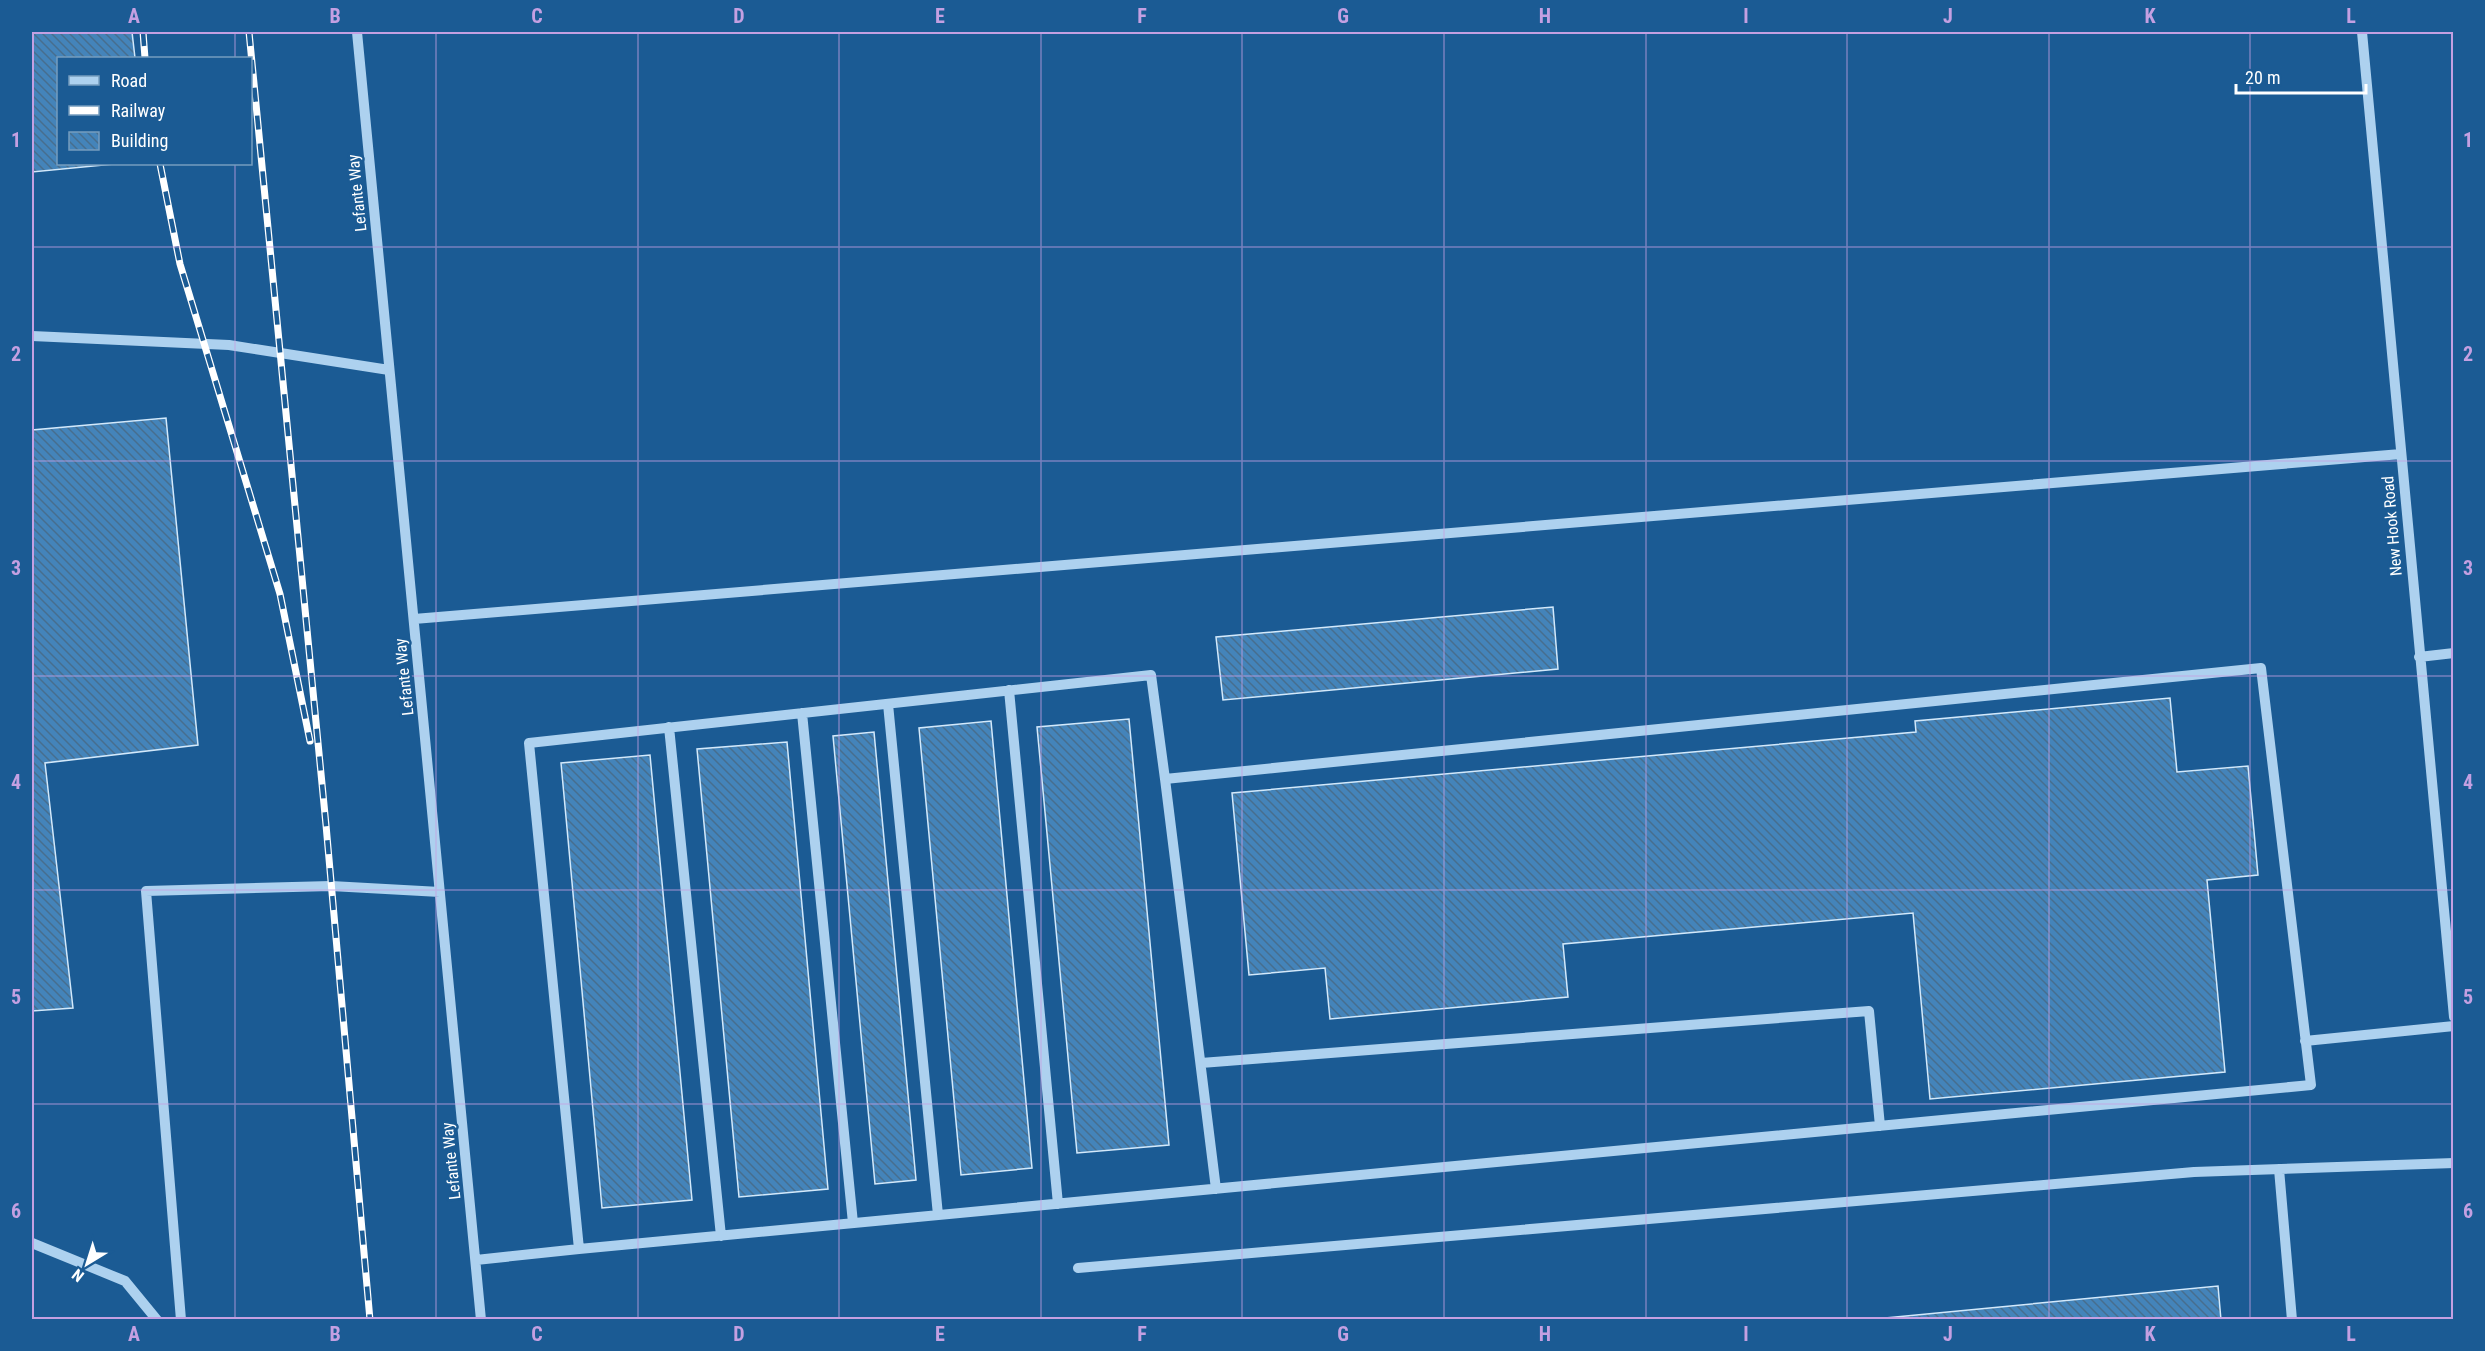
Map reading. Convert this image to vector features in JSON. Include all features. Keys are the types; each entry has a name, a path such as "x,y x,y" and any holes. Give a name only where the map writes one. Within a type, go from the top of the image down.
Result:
{"street":[{"name":"Lefante Way","path":"357,32 482,1320"},
{"name":"New Hook Road","path":"2362,32 2454,1017"},
{"path":"32,336 229,345 390,370"},
{"path":"414,619 2401,454"},
{"path":"2419,657 2454,653"},
{"path":"476,1260 2311,1085 2261,668 1165,778"},
{"path":"579,1249 529,743 1151,675 1216,1189"},
{"path":"1009,690 1058,1204"},
{"path":"888,704 938,1215"},
{"path":"802,713 853,1223"},
{"path":"669,727 721,1236"},
{"path":"181,1320 146,891 331,886 440,892"},
{"path":"1201,1063 1869,1011 1880,1125"},
{"path":"2305,1041 2454,1026"},
{"path":"1078,1268 2194,1172 2454,1163"},
{"path":"2278,1169 2292,1320"},
{"path":"32,1243 125,1281 158,1320"}],"building":[{"path":"32,32 132,32 135,57 57,57 57,165 104,165 32,172"},
{"path":"166,418 198,745 45,763 73,1008 32,1011 32,430"},
{"path":"1553,607 1558,669 1223,700 1216,637"},
{"path":"2170,698 2177,772 2248,766 2258,875 2207,880 2225,1072 1930,1099 1913,913 1563,944 1568,997 1330,1019 1325,968 1249,975 1232,793 1916,732 1915,721"},
{"path":"1129,719 1169,1145 1077,1153 1037,727"},
{"path":"991,721 1032,1168 961,1175 919,728"},
{"path":"874,732 916,1180 875,1184 833,736"},
{"path":"787,742 828,1189 739,1197 697,749"},
{"path":"650,755 692,1200 602,1208 561,763"},
{"path":"2218,1286 2221,1320 1864,1320"}],"railway":[{"path":"143,32 145,57"},
{"path":"249,32 251,57"},
{"path":"252,63 326,825 370,1320"},
{"path":"160,165 180,264 280,594 310,741"}]}
